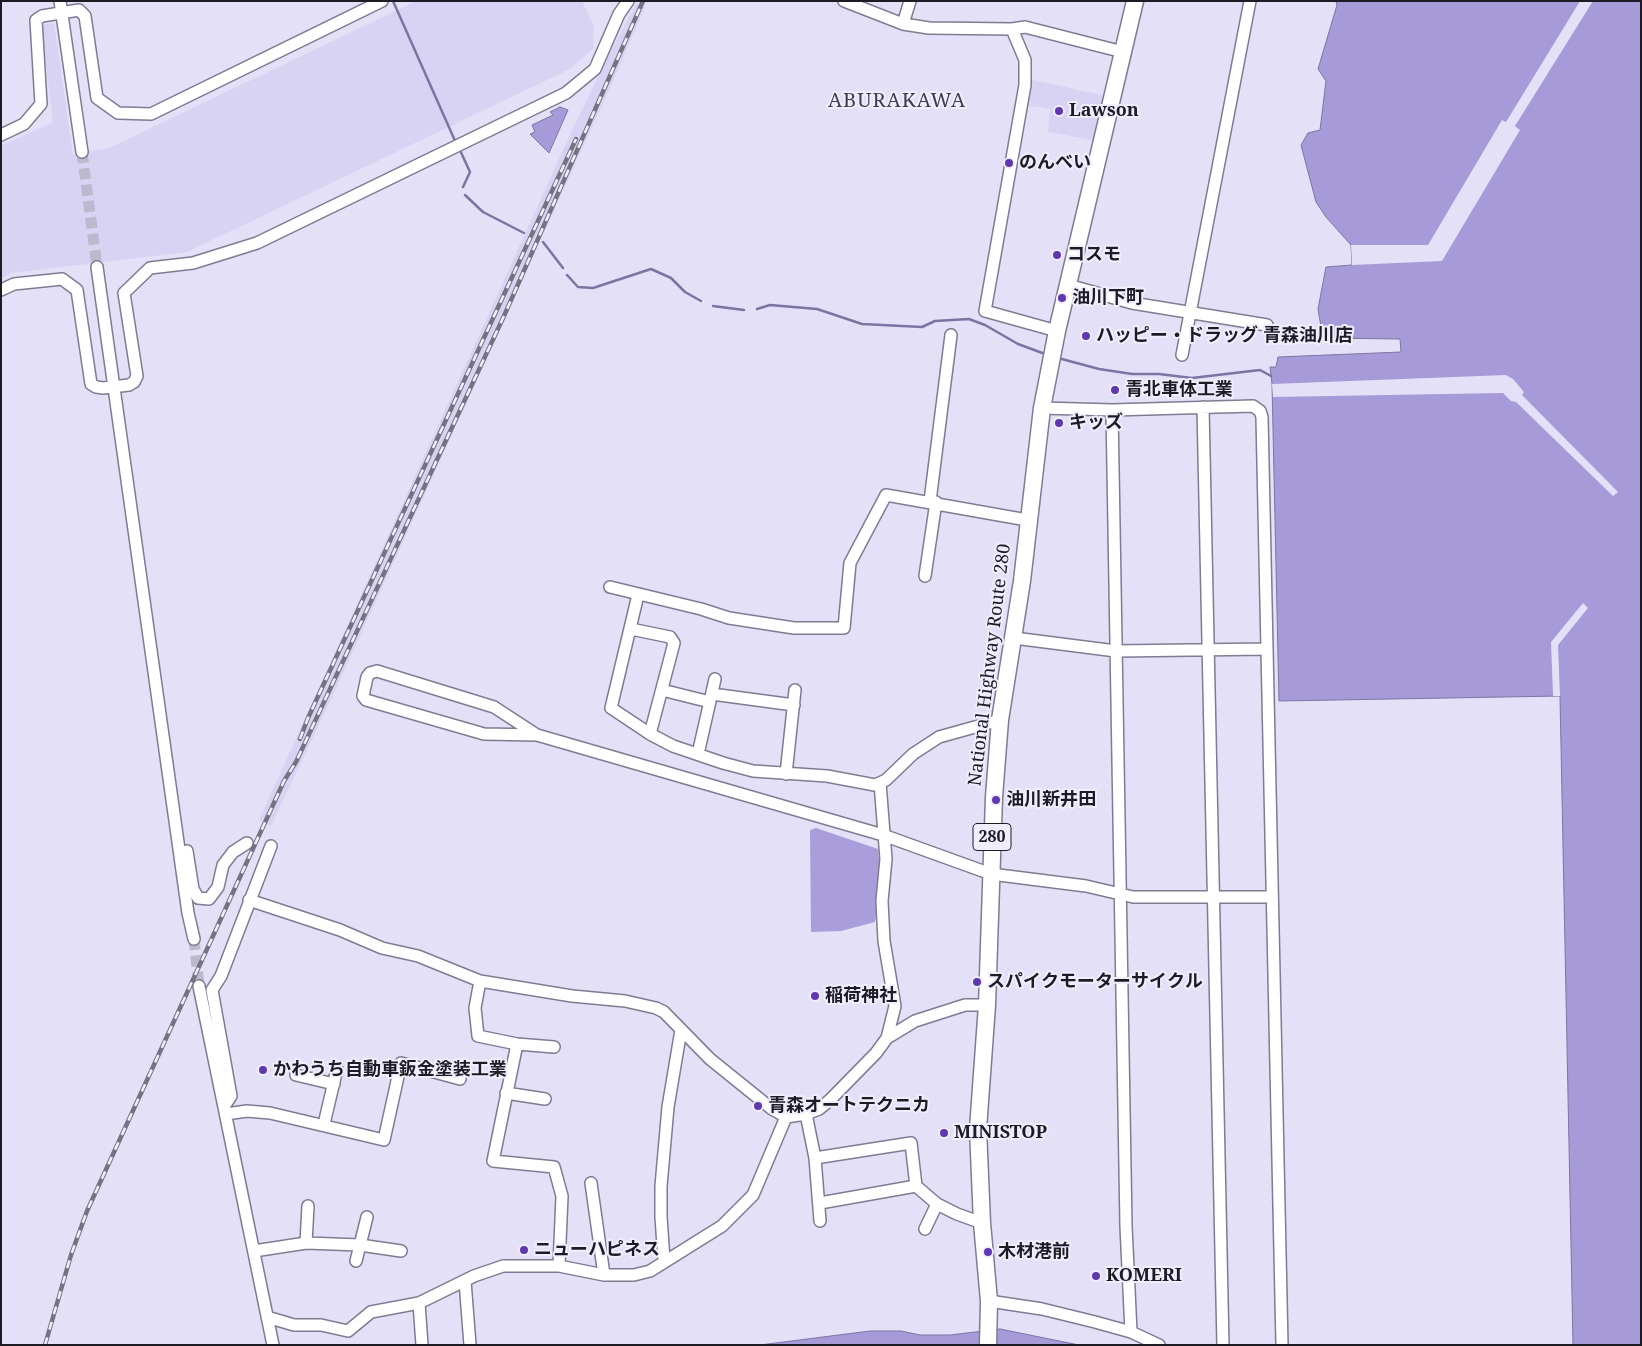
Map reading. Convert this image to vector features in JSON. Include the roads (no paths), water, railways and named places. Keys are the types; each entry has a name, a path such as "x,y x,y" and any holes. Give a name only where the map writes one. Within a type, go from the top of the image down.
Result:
{"highway":[{"name":"National Highway Route 280","path":"988,1345 989,1301 982,1223 978,1128 987,1005 994,797 1000,720 1014,638 1042,408 1054,346 1135,1"}],"street":[{"path":"60,1 82,152"},
{"path":"1,135 24,124 40,104 36,20 42,16 78,10 85,16 97,98 118,113 151,114 382,1"},
{"path":"1,290 14,284 62,279 78,290 91,384 96,388 129,385 134,382 137,376 124,293 150,268 193,263 257,242 566,94 595,70 619,14 628,1"},
{"path":"903,24 910,1"},
{"path":"1182,355 1250,1"},
{"path":"851,2 903,24 929,28 1012,29 1025,27 1123,52"},
{"path":"1012,29 1025,60 1026,77 985,311 1054,346"},
{"path":"97,266 188,913 194,939"},
{"path":"1068,285 1132,303 1267,326"},
{"path":"925,576 951,335"},
{"path":"1042,408 1112,410 1253,406 1260,411 1262,417 1282,1345"},
{"path":"1203,407 1222,1345"},
{"path":"1112,410 1122,895 1126,1226 1131,1332"},
{"path":"610,587 702,609 729,618 794,628 844,628 850,564 886,495 1027,520"},
{"path":"638,595 611,708 650,734 673,746 753,771 827,776 846,781 880,784 934,740 1000,720"},
{"path":"630,629 670,637 674,643 650,734"},
{"path":"1014,638 1116,651 1266,649"},
{"path":"538,735 494,707 377,671 370,673 367,677 363,696 366,700 484,734 538,735 883,835 991,874 1086,886 1133,897 1272,897"},
{"path":"698,754 715,679"},
{"path":"662,690 711,698 794,705"},
{"path":"786,774 795,690"},
{"path":"249,900 340,930 382,948 418,956 480,981 572,996 625,1001 656,1008 664,1012 737,1082 786,1117 806,1114 819,1109 837,1094 876,1053 886,1038 895,1006 884,940 882,901 886,859 880,784"},
{"path":"175,816 183,821 193,890 198,898 209,899 218,887 223,864 233,852 247,843"},
{"path":"226,1109 231,1096 212,990 221,976 271,846"},
{"path":"480,981 475,1008 478,1036 517,1044 554,1047"},
{"path":"199,986 226,1109 273,1345"},
{"path":"886,1038 915,1021 966,1005 987,1005"},
{"path":"664,1260 661,1186 668,1107 681,1030"},
{"path":"517,1044 493,1161 554,1167 562,1196 559,1266"},
{"path":"226,1109 270,1113 324,1124 384,1140 401,1063 460,1079"},
{"path":"324,1124 337,1069"},
{"path":"296,1075 334,1084"},
{"path":"506,1093 545,1099"},
{"path":"806,1114 815,1158 820,1221"},
{"path":"267,1317 294,1325 322,1325 348,1331 371,1312 419,1303 465,1281 503,1266 559,1266 604,1275 643,1274 722,1226 753,1195 786,1117"},
{"path":"815,1158 911,1143 916,1186 937,1204 956,1214 982,1223"},
{"path":"592,1183 604,1275"},
{"path":"820,1203 916,1186"},
{"path":"925,1229 937,1204"},
{"path":"306,1243 308,1206"},
{"path":"356,1261 367,1217"},
{"path":"254,1252 306,1243 360,1245 400,1251"},
{"path":"465,1281 470,1345"},
{"path":"989,1301 1042,1309 1131,1332 1159,1345"},
{"path":"419,1303 422,1345"}],"waterway":[{"path":"393,1 456,143"},
{"path":"459,148 470,172 463,187"},
{"path":"465,195 483,212 524,233"},
{"path":"543,242 563,268"},
{"path":"567,275 578,287 593,288 651,269 671,278 685,292 701,301"},
{"path":"757,309 770,305 817,309 862,324 922,327 935,321 969,319 985,325 1018,344 1045,354"},
{"path":"713,306 744,310"},
{"path":"1058,358 1099,369 1132,374 1159,374 1192,378 1260,370 1271,376"}],"tunnel":[{"path":"82,152 97,267"},
{"path":"194,939 199,986"}],"railway":[{"path":"45,1345 71,1255 87,1211 284,781 296,762 504,316 643,1"},
{"path":"300,739 308,718 576,139"}],"place":[{"name":"Lawson","path":"1059,111"},
{"name":"のんべい","path":"1009,163"},
{"name":"コスモ","path":"1057,255"},
{"name":"油川下町","path":"1062,298"},
{"name":"ハッピー・ドラッグ 青森油川店","path":"1086,336"},
{"name":"青北車体工業","path":"1115,390"},
{"name":"キッズ","path":"1059,423"},
{"name":"油川新井田","path":"996,800"},
{"name":"スパイクモーターサイクル","path":"977,982"},
{"name":"稲荷神社","path":"815,996"},
{"name":"かわうち自動車鈑金塗装工業","path":"263,1070"},
{"name":"青森オートテクニカ","path":"758,1106"},
{"name":"MINISTOP","path":"944,1133"},
{"name":"ニューハピネス","path":"524,1250"},
{"name":"木材港前","path":"988,1252"},
{"name":"KOMERI","path":"1096,1276"}],"district":[{"name":"ABURAKAWA","path":"897,101"}]}
